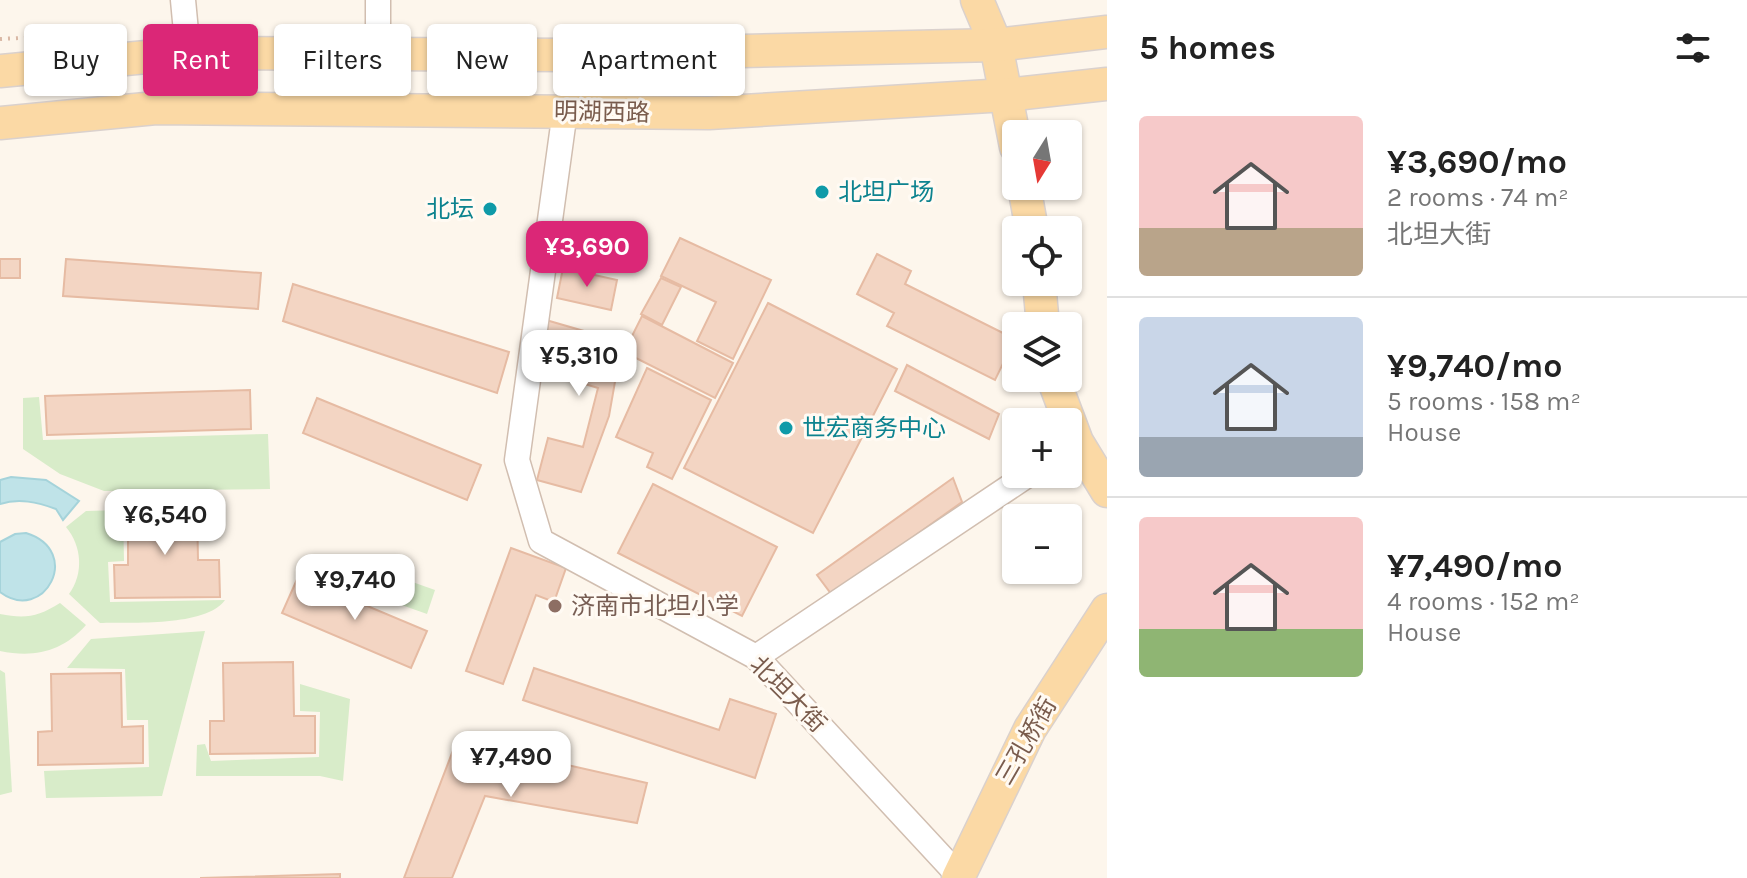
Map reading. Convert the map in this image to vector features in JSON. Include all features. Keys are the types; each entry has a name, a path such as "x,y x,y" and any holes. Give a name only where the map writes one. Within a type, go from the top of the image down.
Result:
{"main road":[{"path":"977,0 996,45 1011,120"},
{"path":"411,53 575,55 996,45 1107,32"},
{"path":"0,71 143,57"},
{"name":"明湖西路","path":"0,123 156,108 709,113 1006,95 1107,84"},
{"path":"1082,458 1107,491"},
{"name":"三孔桥街","path":"958,877 1030,729 1107,610"}],"street":[{"path":"183,0 185,24"},
{"path":"378,0 378,24"},
{"name":"北坦大街","path":"565,111 517,460 541,541 756,657 958,877"},
{"path":"756,657 1008,488"}],"green space":[{"path":"39,397 43,440 268,434 270,489 104,491 60,474 23,449 23,398"},
{"path":"123,510 124,561 108,562 110,602 225,600 215,609 185,619 100,623 69,594 77,578 79,560 75,543 66,527 86,511"},
{"path":"387,573 435,590 427,614 379,597"},
{"path":"60,603 86,625 77,634 47,651 24,654 0,651 0,614 31,616"},
{"path":"205,631 162,796 46,798 44,771 149,767 148,720 127,720 125,669 67,668 91,639"},
{"path":"0,670 5,673 12,792 0,795"},
{"path":"300,684 350,699 343,781 320,776 196,776 197,745 205,744 211,761 319,757 320,712 300,711"}],"water":[{"path":"11,477 46,480 79,501 63,520 56,509 42,504 21,501 0,504 0,480"},
{"path":"26,533 43,542 53,554 55,568 51,582 43,593 31,599 16,600 0,592 0,542 15,534"}],"building":[{"path":"680,238 771,280 733,359 697,341 716,302 661,276"},
{"path":"877,254 911,271 905,284 1002,332 1002,366 995,380 887,326 894,313 857,294"},
{"path":"0,259 20,259 20,278 0,278"},
{"path":"66,259 261,273 258,309 63,296"},
{"path":"563,268 617,280 611,310 557,298"},
{"path":"661,278 681,287 662,325 641,314"},
{"path":"293,284 509,352 497,393 283,321"},
{"name":"世宏商务中心","path":"768,303 897,369 813,533 684,468"},
{"path":"642,316 733,363 715,398 624,352"},
{"path":"546,320 622,342 609,416 581,492 537,480 548,438 583,447 598,388 542,371"},
{"path":"907,365 999,414 989,439 895,391"},
{"path":"647,368 711,400 672,479 647,467 653,453 616,437"},
{"path":"250,390 251,429 47,435 45,396"},
{"path":"317,398 481,465 467,500 303,433"},
{"path":"953,478 962,502 832,595 817,575"},
{"path":"653,484 777,547 742,616 618,553"},
{"path":"197,506 198,560 219,560 220,597 115,598 114,565 128,565 128,507"},
{"path":"511,548 566,568 554,602 536,595 503,684 466,671"},
{"path":"298,577 427,631 411,668 282,613"},
{"path":"293,662 294,716 315,716 315,753 210,754 210,721 224,721 223,663"},
{"path":"534,668 719,730 730,699 776,714 755,778 523,700"},
{"path":"121,673 122,727 143,726 143,763 38,765 38,732 52,731 51,674"},
{"path":"457,740 647,783 637,823 485,796 452,878 404,878"},
{"path":"340,874 340,878 200,878"}],"place":[{"name":"北坦广场","path":"822,192"},
{"name":"北坛","path":"490,209"},
{"name":"世宏商务中心","path":"786,428"},
{"name":"济南市北坦小学","path":"555,606"}]}
